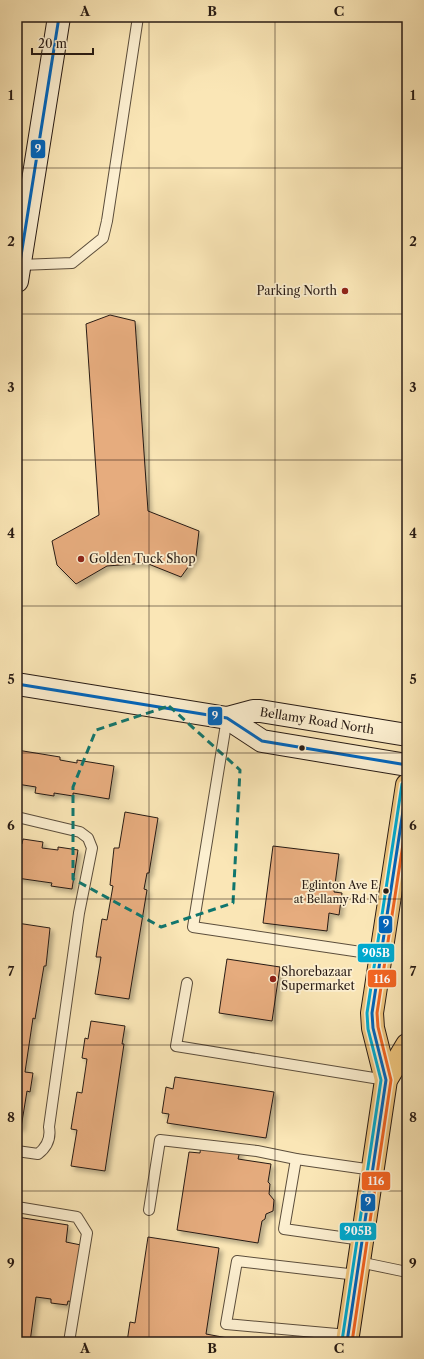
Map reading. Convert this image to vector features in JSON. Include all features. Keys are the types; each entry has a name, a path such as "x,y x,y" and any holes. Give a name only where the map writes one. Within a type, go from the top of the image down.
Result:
{"main road":[{"path":"348,1338 386,1080 373,1028 372,1013 407,785"},
{"path":"386,1080 407,1045"}],"street":[{"path":"18,273 20,242 59,17"},
{"name":"Bellamy Road North","path":"17,684 227,718 262,741 407,765"},
{"name":"Bellamy Road North","path":"227,718 253,711 260,711 407,735"}],"lane":[{"path":"18,273 72,264 103,238 107,221 138,17"},
{"path":"227,718 193,927 382,955"},
{"path":"17,818 80,832 88,838 92,848 79,913 50,1119 49,1140 45,1148 38,1154 17,1151"},
{"path":"187,984 176,1046 386,1080"},
{"path":"149,1210 160,1140 257,1151 296,1159 373,1170"},
{"path":"296,1159 284,1229 362,1240"},
{"path":"17,1207 77,1217 88,1233 69,1342"},
{"path":"348,1338 226,1324 237,1261 407,1272"}],"highlighted area":[{"path":"169,706 240,770 233,903 161,927 73,879 73,787 96,730"}],"building":[{"path":"110,315 135,321 148,511 199,531 196,556 181,577 146,563 107,566 76,584 57,565 52,541 99,515 86,324"},
{"path":"17,750 60,757 60,760 77,763 77,760 114,766 109,799 73,793 73,796 54,793 54,796 35,793 36,787 17,784"},
{"path":"125,812 158,818 149,873 147,873 144,889 147,890 129,999 95,994 101,957 96,957 102,919 107,920 113,886 110,885 114,848 119,848"},
{"path":"23,839 43,842 42,848 58,850 58,847 78,850 72,889 51,886 52,883 17,878 17,844 22,844"},
{"path":"273,846 339,854 334,892 342,893 339,915 329,913 327,931 263,923"},
{"path":"17,923 50,928 46,966 44,966 35,1019 33,1018 25,1072 33,1073 30,1092 27,1091 21,1128 17,1127"},
{"path":"227,959 280,967 272,1021 219,1013"},
{"path":"91,1021 125,1026 122,1044 124,1044 105,1171 71,1166 77,1130 71,1129 77,1092 82,1093 87,1059 82,1058 85,1038 88,1039"},
{"path":"175,1077 274,1092 266,1138 167,1123 169,1114 162,1113 166,1087 173,1089"},
{"path":"201,1145 240,1151 238,1159 271,1164 268,1182 270,1184 269,1194 274,1200 273,1211 266,1214 265,1219 262,1221 258,1243 177,1230 189,1152 200,1153"},
{"path":"17,1217 68,1225 66,1242 81,1245 73,1302 68,1301 67,1305 51,1303 51,1299 36,1297 30,1342 17,1342"},
{"path":"148,1237 219,1248 206,1334 233,1339 232,1342 127,1342 130,1322 135,1323"}],"transit line":[{"name":"9","path":"17,281 59,17"},
{"name":"9","path":"17,684 227,718 262,741 407,765"},
{"name":"905B","path":"342,1341 381,1080 368,1029 367,1013 402,784"},
{"name":"9","path":"347,1342 386,1080 373,1028 372,1013 407,785"},
{"name":"116","path":"352,1342 391,1080 378,1027 377,1013 407,818"}],"place":[{"name":"Parking North","path":"345,291"},
{"name":"Golden Tuck Shop","path":"81,559"},
{"name":"Eglinton Ave E at Bellamy Rd N","path":"386,891"},
{"name":"Shorebazaar Supermarket","path":"273,979"}]}
